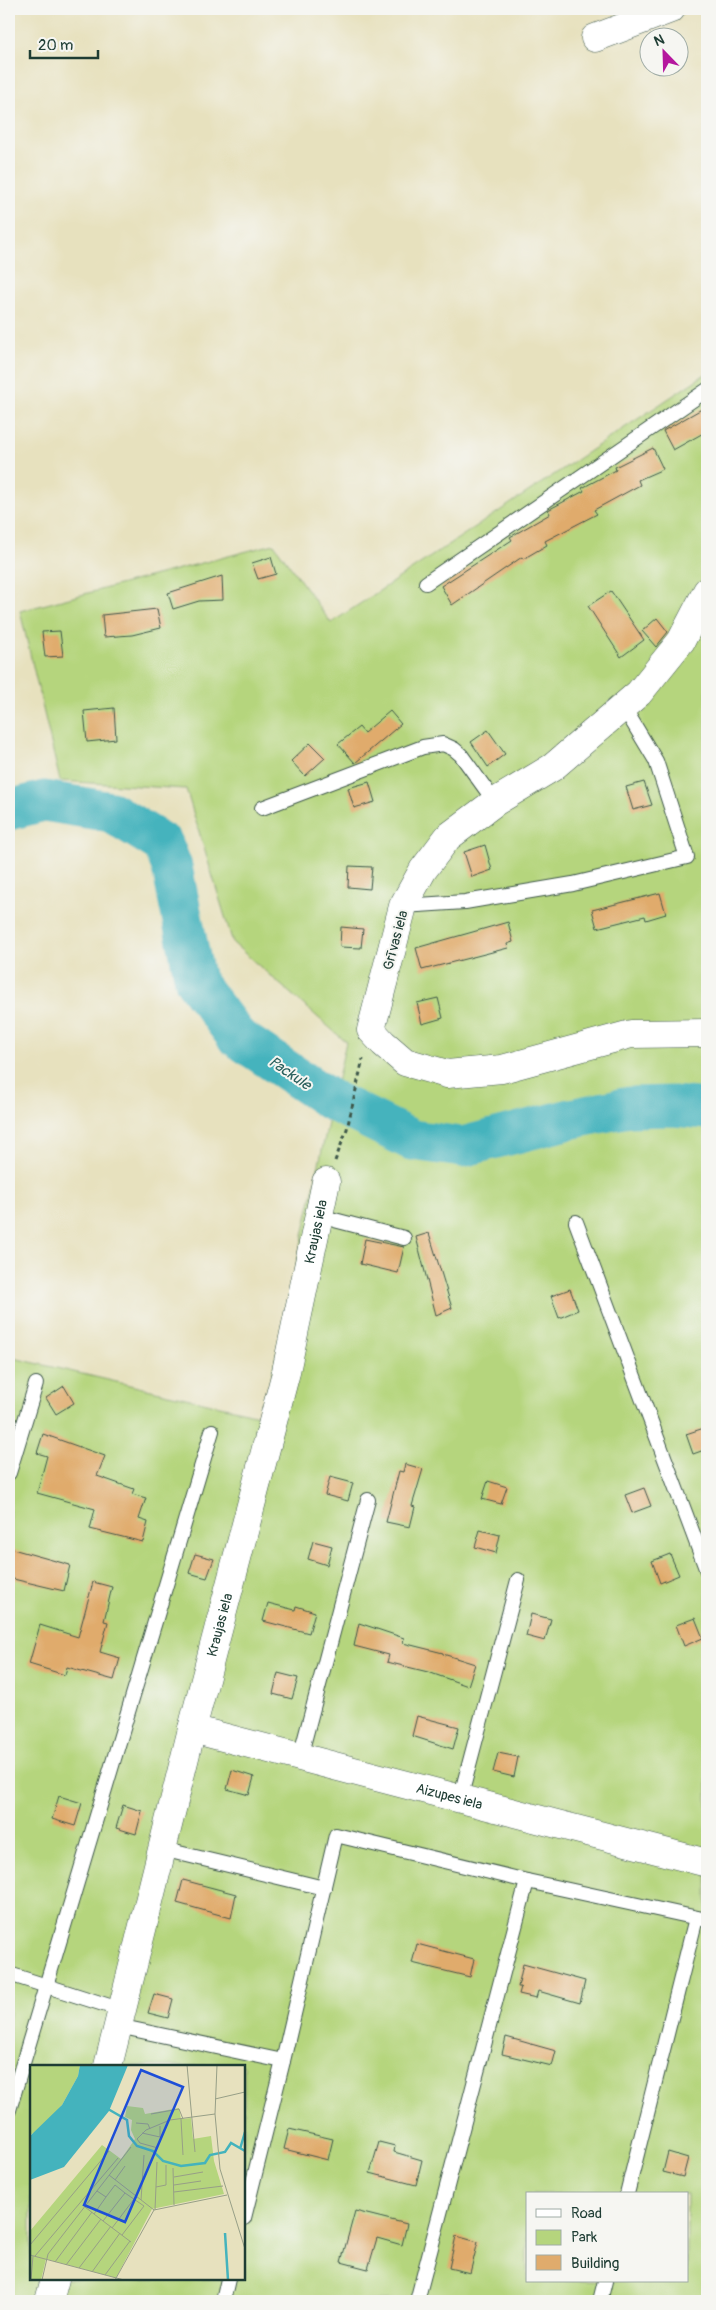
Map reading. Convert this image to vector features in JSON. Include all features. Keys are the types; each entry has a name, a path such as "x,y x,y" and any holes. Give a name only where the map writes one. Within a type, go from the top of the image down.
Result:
{"street":[{"path":"595,38 671,9"},
{"name":"Grīvas iela","path":"707,591 681,640 639,693 553,767 495,802 448,837 423,870 403,906 371,1030 382,1044 406,1062 447,1074 493,1070 631,1034 707,1033"},
{"name":"Kraujas iela","path":"108,2065 192,1729 285,1376 326,1182"},
{"name":"Aizupes iela","path":"192,1729 707,1863"},
{"path":"49,2301 55,2280"}],"lane":[{"path":"426,583 707,390"},
{"path":"403,906 465,902 553,887 687,856 656,761 623,706"},
{"path":"262,808 423,746 443,744 461,755 495,802"},
{"path":"319,1216 404,1238"},
{"path":"576,1222 707,1571"},
{"path":"9,1473 36,1384"},
{"path":"9,2110 212,1431"},
{"path":"300,1757 368,1500"},
{"path":"460,1799 518,1580"},
{"path":"245,2214 336,1835 527,1882 702,1919 628,2192"},
{"path":"162,1849 324,1888"},
{"path":"417,2301 527,1882"},
{"path":"9,1974 47,1986 120,2018 283,2061"},
{"path":"223,2301 228,2280"},
{"path":"600,2301 605,2282"}],"path":[{"path":"326,1182 347,1130 361,1068"}],"green space":[{"path":"707,373 707,2301 9,2301 9,1357 263,1416 346,1042 233,943 186,789 60,781 20,611 274,544 331,623"}],"building":[{"path":"707,406 707,431 673,450 663,431"},
{"path":"653,448 663,469 638,480 640,485 594,510 597,514 545,541 547,545 523,559 522,557 452,605 441,586 512,540 510,537 550,514 548,510 584,491 582,488 616,470 615,467"},
{"path":"271,557 276,574 258,579 252,563"},
{"path":"222,576 223,600 199,601 173,609 168,593"},
{"path":"611,591 644,640 621,657 588,606"},
{"path":"157,609 161,628 132,635 104,637 102,615"},
{"path":"657,618 668,632 656,647 642,631"},
{"path":"60,631 63,656 45,657 42,632"},
{"path":"114,708 116,739 87,742 84,711"},
{"path":"390,711 401,724 355,763 338,744 359,727 364,733"},
{"path":"488,730 505,754 488,767 471,742"},
{"path":"310,743 325,758 305,776 291,761"},
{"path":"369,782 375,802 354,808 348,788"},
{"path":"644,782 652,805 633,810 626,787"},
{"path":"485,845 492,870 472,877 464,852"},
{"path":"349,866 372,867 370,889 348,887"},
{"path":"660,893 666,914 646,920 645,916 597,928 592,910"},
{"path":"508,922 513,942 507,944 508,948 422,970 416,948"},
{"path":"341,927 363,929 361,948 340,947"},
{"path":"438,998 443,1018 422,1024 417,1003"},
{"path":"429,1233 452,1308 436,1315 416,1237"},
{"path":"365,1239 404,1247 398,1273 360,1264"},
{"path":"570,1289 578,1310 559,1318 551,1296"},
{"path":"64,1386 74,1403 56,1414 46,1398"},
{"path":"707,1427 707,1449 693,1454 686,1434"},
{"path":"43,1434 105,1456 97,1476 134,1489 132,1494 146,1498 139,1519 148,1522 143,1542 90,1529 95,1509 37,1493 47,1456 37,1453"},
{"path":"405,1464 423,1469 412,1506 415,1507 410,1527 386,1522 399,1471 403,1472"},
{"path":"330,1477 353,1483 348,1501 325,1495"},
{"path":"488,1481 507,1487 501,1504 482,1499"},
{"path":"644,1488 651,1506 632,1513 625,1495"},
{"path":"480,1530 500,1535 496,1553 475,1547"},
{"path":"313,1541 332,1546 327,1565 308,1559"},
{"path":"9,1548 70,1565 64,1591 9,1578"},
{"path":"195,1554 214,1559 207,1578 189,1573"},
{"path":"670,1554 679,1575 660,1583 652,1561"},
{"path":"93,1582 112,1587 104,1621 108,1622 100,1652 120,1658 114,1680 67,1667 65,1675 29,1664 40,1625 78,1637"},
{"path":"268,1603 295,1610 296,1606 315,1612 309,1633 263,1621"},
{"path":"531,1614 551,1619 545,1641 526,1636"},
{"path":"695,1618 703,1638 684,1646 676,1625"},
{"path":"359,1623 404,1638 403,1643 443,1653 475,1664 468,1686 428,1672 387,1662 389,1655 354,1646"},
{"path":"278,1673 298,1678 292,1699 273,1694"},
{"path":"417,1716 459,1727 453,1749 412,1736"},
{"path":"498,1753 518,1757 514,1777 493,1772"},
{"path":"232,1770 254,1777 249,1795 227,1789"},
{"path":"59,1796 82,1803 75,1826 52,1819"},
{"path":"123,1805 142,1811 136,1834 116,1828"},
{"path":"183,1880 236,1894 231,1918 177,1903"},
{"path":"417,1944 474,1959 470,1977 412,1963"},
{"path":"523,1964 585,1981 580,2003 538,1991 536,1998 519,1994 521,1987 518,1987"},
{"path":"154,1994 173,1999 168,2018 148,2013"},
{"path":"506,2037 556,2051 552,2066 502,2054"},
{"path":"289,2129 333,2139 328,2160 284,2149"},
{"path":"379,2142 395,2146 394,2152 422,2160 416,2185 370,2173"},
{"path":"668,2152 688,2158 683,2177 663,2172"},
{"path":"355,2211 407,2224 402,2245 377,2238 368,2269 341,2262"},
{"path":"456,2236 478,2242 470,2273 449,2268"}],"waterway":[{"name":"Packule","path":"9,810 44,801 111,812 163,844 172,867 195,981 237,1037 329,1099 412,1140 462,1147 570,1119 629,1107 673,1106 707,1109"}]}
